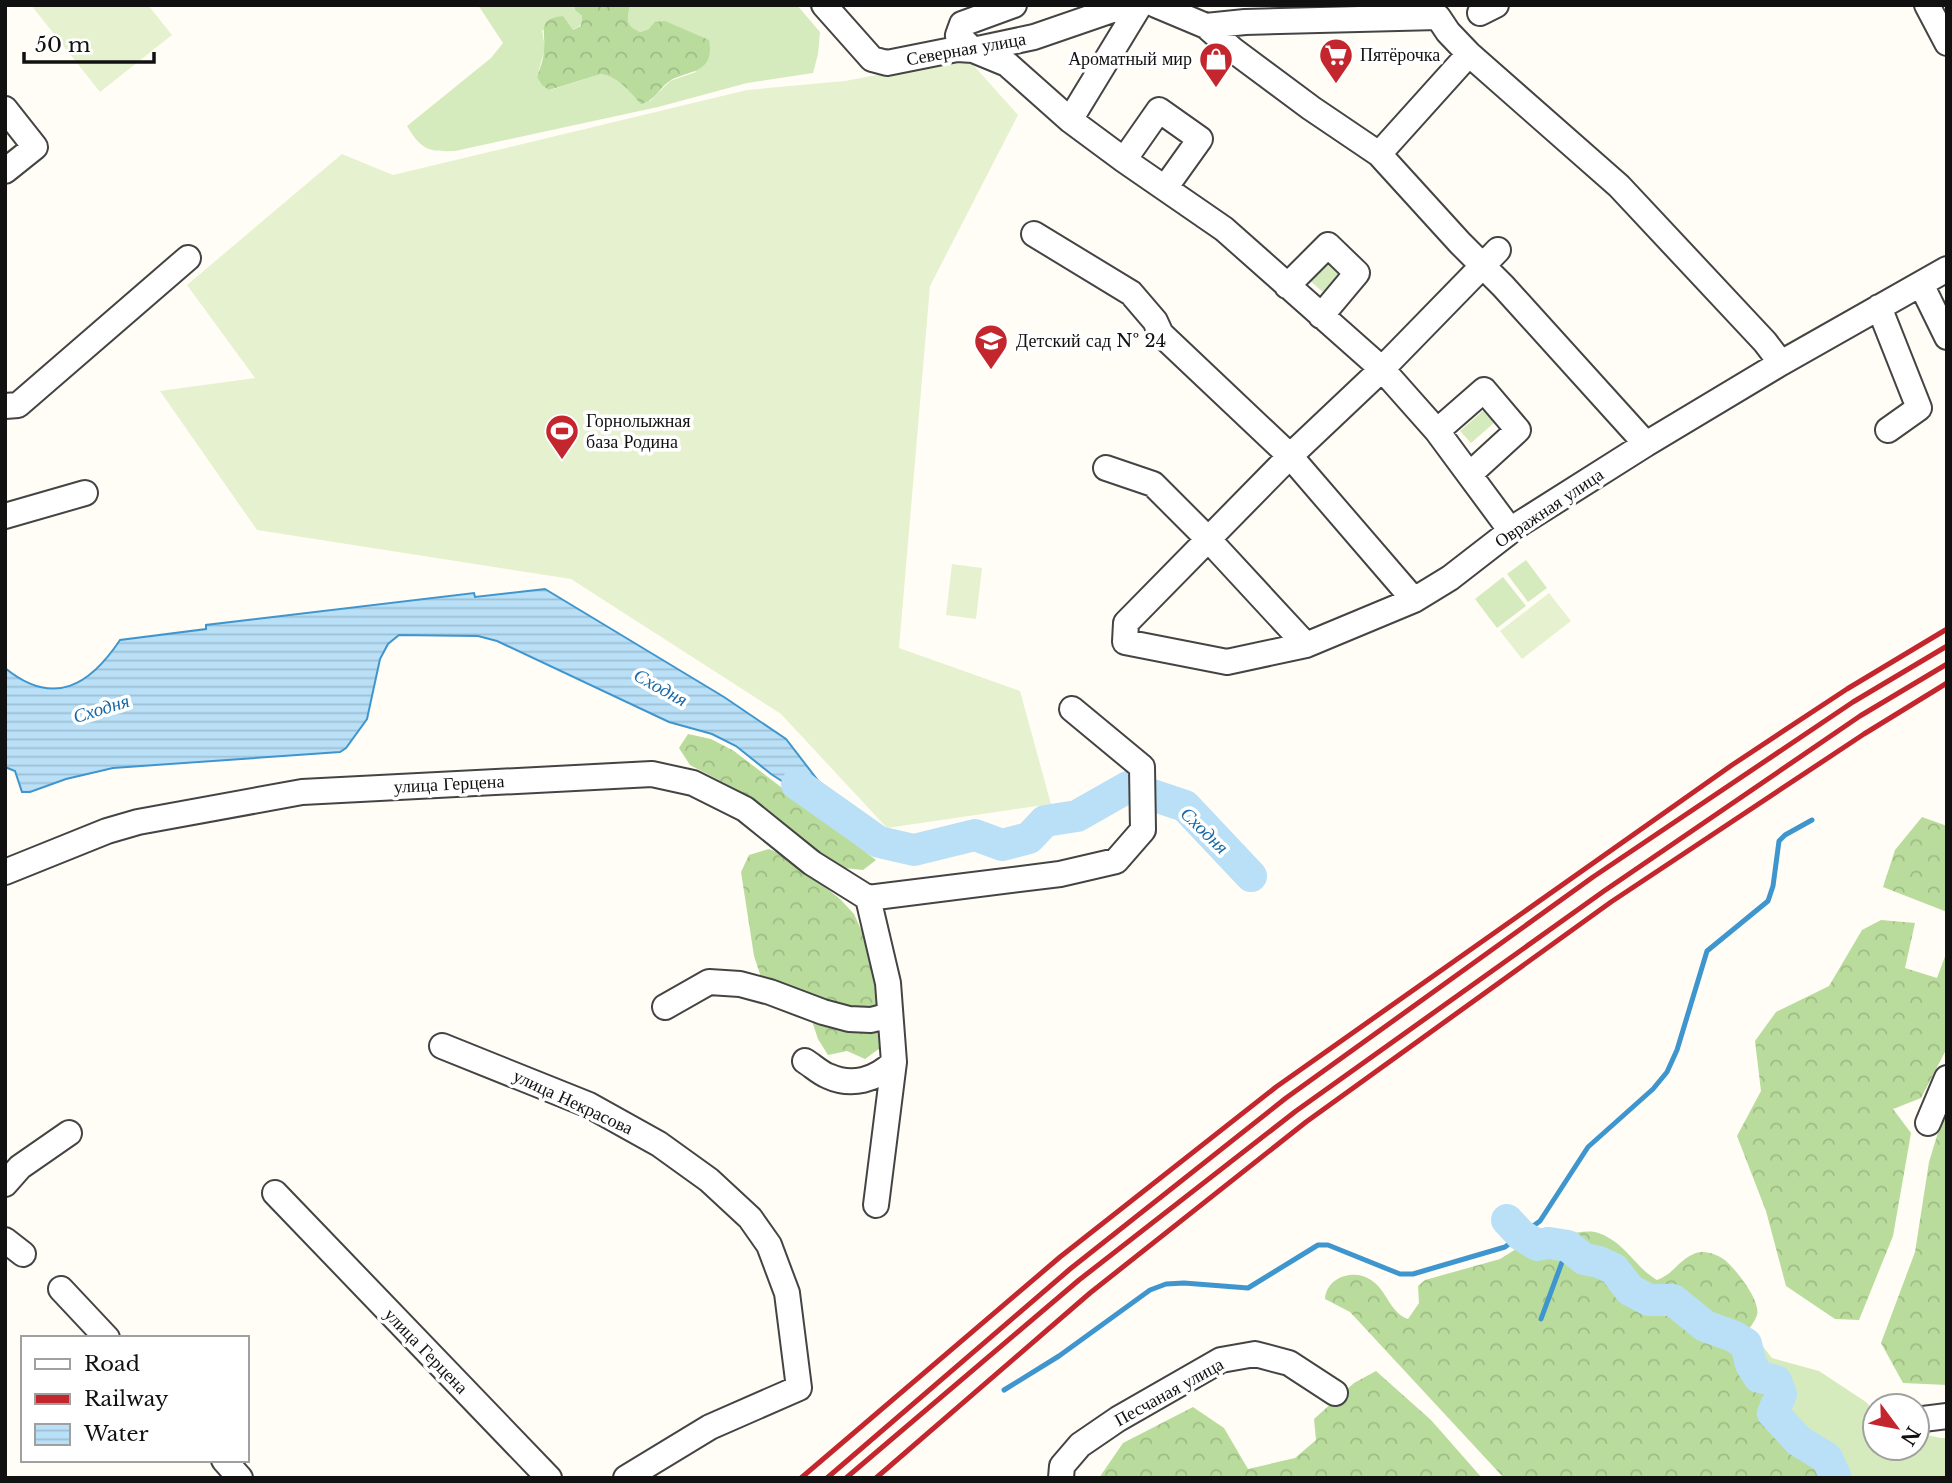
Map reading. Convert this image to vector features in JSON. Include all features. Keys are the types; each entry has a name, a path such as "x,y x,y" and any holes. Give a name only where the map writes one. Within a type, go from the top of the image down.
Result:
{"street":[{"name":"Северная улица","path":"824,5 872,59 887,63 957,49 973,50 1034,37 1127,5"},
{"path":"1013,5 962,24 958,35 973,50 1007,64 1070,120 1224,229 1382,369 1437,431 1511,531"},
{"path":"1070,120 1140,5"},
{"path":"1156,5 1206,26 1289,92 1379,155 1491,258 1646,444"},
{"path":"1927,5 1947,43"},
{"path":"1206,26 1244,14 1438,17 1468,54 1619,186 1765,342 1781,363"},
{"path":"1379,155 1468,54"},
{"path":"5,109 35,147 5,171"},
{"path":"1124,160 1160,110 1200,139 1165,188"},
{"path":"1034,234 1131,293 1155,321 1161,334 1290,456 1414,600"},
{"path":"1287,286 1328,245 1357,273 1321,316"},
{"path":"5,406 18,405 188,258"},
{"path":"1208,540 1491,258"},
{"name":"Овражная улица","path":"1208,540 1126,623 1125,642 1227,662 1306,645 1414,600 1450,578 1511,531 1646,444 1781,363 1947,269"},
{"path":"1921,284 1947,337"},
{"path":"1879,307 1919,408 1888,430"},
{"path":"1437,431 1485,390 1518,430 1470,474"},
{"path":"1106,468 1153,484 1306,645"},
{"path":"5,516 85,494"},
{"path":"876,1205 894,1062 888,983 869,898 1060,874 1116,861 1143,830 1142,767 1072,709"},
{"name":"улица Герцена","path":"5,872 107,831 138,822 302,792 652,774 693,783 745,809 812,863 869,898"},
{"path":"665,1007 709,982 740,984 849,1019 871,1020 890,1015"},
{"name":"улица Некрасова","path":"442,1046 589,1105 659,1144 709,1180 750,1218 769,1245 787,1293 799,1388 710,1427 626,1478"},
{"path":"805,1061 829,1077 851,1081 869,1080 883,1073 894,1062"},
{"path":"1928,1123 1947,1078"},
{"path":"5,1184 20,1167 69,1133"},
{"name":"улица Герцена","path":"275,1193 549,1478"},
{"path":"61,1289 105,1336"},
{"name":"Песчаная улица","path":"1061,1478 1062,1465 1080,1445 1118,1419 1221,1360 1255,1354 1289,1363 1335,1393"},
{"path":"225,1462 240,1478"}],"green space":[{"path":"31,5 148,5 172,35 100,92"},
{"path":"478,5 575,5 575,10 582,16 581,25 573,30 542,30 545,48 537,77 550,90 601,74 620,82 634,97 650,101 670,81 696,72 649,29 640,32 629,24 630,5 797,5 820,32 818,54 813,73 747,83 658,107 455,151 431,150 416,140 407,126 491,58 503,43"},
{"path":"575,5 630,5 628,22 632,27 640,32 649,29 655,22 665,21 709,40 708,59 700,69 671,80 651,100 641,104 619,81 601,74 549,90 537,77 543,56 544,27 549,20 563,16 573,30 581,26 582,16 575,10"},
{"name":"Горнолыжная база Родина","path":"967,58 1018,115 930,286 899,648 1020,691 1051,804 887,828 781,714 571,579 257,530 160,391 255,378 187,285 342,154 393,175 747,90 845,81"},
{"path":"1327,258 1343,272 1324,293 1308,279"},
{"path":"1484,410 1495,422 1471,443 1460,431"},
{"path":"1526,560 1547,588 1528,602 1507,574"},
{"path":"952,564 982,568 976,619 946,615"},
{"path":"1503,577 1526,606 1497,628 1475,599"},
{"path":"1549,593 1571,621 1522,659 1500,631"},
{"path":"688,734 711,739 734,751 876,860 863,870 845,868 818,852 753,798 690,765 679,748"},
{"path":"1922,817 1947,826 1947,912 1883,887 1895,850"},
{"path":"769,849 787,857 840,899 854,914 870,950 884,1029 880,1048 865,1059 847,1051 828,1055 818,1039 812,1021 778,1000 764,986 754,956 741,872 749,855"},
{"path":"1881,920 1915,923 1905,968 1937,978 1947,951 1947,1048 1921,1098 1893,1109 1911,1133 1893,1236 1859,1320 1835,1319 1786,1286 1766,1211 1737,1136 1761,1091 1755,1041 1776,1012 1829,986 1862,930"},
{"path":"1947,1103 1947,1385 1903,1383 1881,1343 1915,1252 1929,1162"},
{"path":"1546,1227 1562,1233 1591,1232 1610,1238 1657,1280 1696,1253 1712,1254 1726,1261 1747,1287 1757,1309 1755,1320 1737,1348 1738,1357 1764,1384 1770,1420 1777,1437 1789,1450 1818,1467 1821,1478 1504,1478 1350,1312 1325,1299 1330,1285 1336,1280 1349,1275 1364,1276 1381,1289 1397,1312 1408,1319 1419,1303 1418,1286 1425,1280 1500,1259 1516,1249 1520,1241"},
{"path":"1750,1330 1772,1358 1819,1371 1861,1399 1861,1462 1931,1462 1931,1436 1947,1438 1947,1478 1821,1478 1818,1467 1789,1450 1777,1437 1768,1411 1764,1384 1745,1366 1738,1354 1738,1343"},
{"path":"1376,1371 1431,1420 1482,1478 1099,1478 1123,1443 1193,1407 1224,1428 1248,1469 1295,1458 1316,1440 1314,1419 1354,1383"}],"water":[{"path":"545,589 724,697 786,739 827,793 831,808 828,811 771,774 736,746 712,734 669,722 497,641 478,636 399,635 388,644 380,659 367,719 346,748 340,752 113,768 66,779 30,792 22,792 15,771 5,767 5,668 39,687 55,689 70,686 83,679 96,669 120,640 206,629 206,625 474,593 475,597"}],"waterway":[{"name":"Сходня","path":"797,784 879,842 914,850 975,835 1002,845 1029,838 1045,821 1077,816 1128,787 1185,806 1251,876"},
{"path":"1004,1390 1059,1356 1150,1290 1166,1284 1248,1288 1318,1245 1328,1245 1400,1274 1413,1274 1505,1247 1540,1221 1588,1147 1653,1089 1667,1072 1677,1050 1707,951 1768,901 1773,886 1779,841 1812,820"},
{"name":"Сходня","path":"1507,1220 1521,1235 1537,1245 1549,1243 1568,1246 1584,1259 1614,1269 1630,1290 1649,1300 1673,1300 1705,1326 1746,1344 1751,1364 1759,1377 1776,1381 1781,1394 1773,1413 1799,1441 1827,1458 1836,1478"},
{"path":"1541,1319 1568,1246"}],"railway":[{"path":"801,1478 1060,1257 1276,1087 1732,765 1847,689 1947,629"},
{"path":"827,1478 1070,1269 1286,1098 1593,877 1853,702 1947,646"},
{"path":"846,1478 1079,1280 1296,1111 1604,891 1860,716 1947,664"},
{"path":"876,1478 1090,1293 1306,1122 1611,902 1864,734 1947,683"}],"place":[{"name":"Пятёрочка","path":"1336,85"},
{"name":"Ароматный мир","path":"1216,89"},
{"name":"Детский сад № 24","path":"991,371"},
{"name":"Горнолыжная база Родина","path":"562,461"}]}
